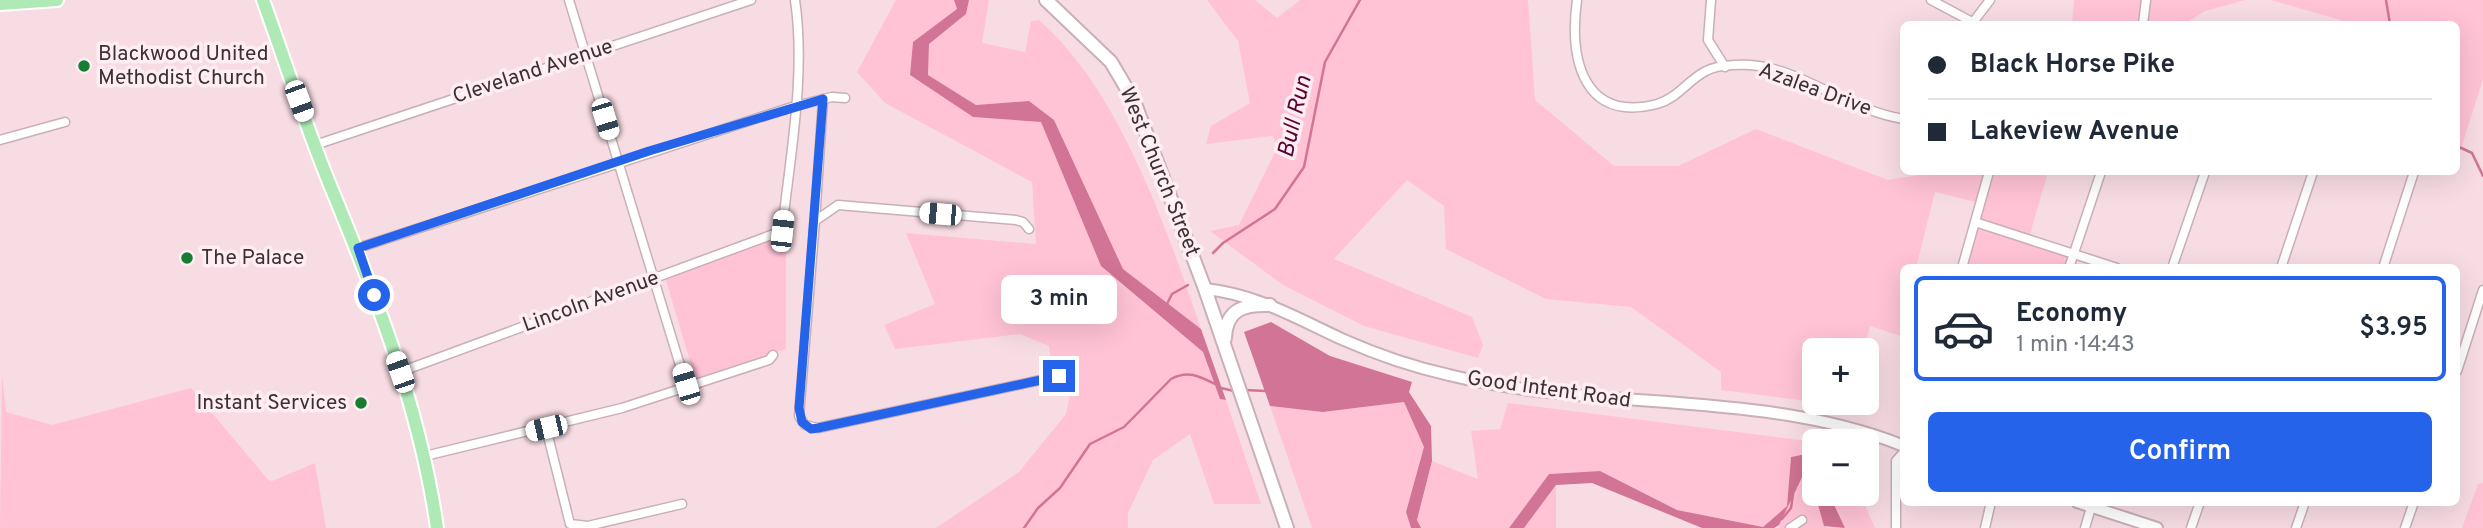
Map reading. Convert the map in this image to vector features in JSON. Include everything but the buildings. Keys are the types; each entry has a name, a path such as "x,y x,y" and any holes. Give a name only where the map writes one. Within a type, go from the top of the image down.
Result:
{"main road":[{"path":"0,4 57,0"},
{"path":"263,0 315,145 358,248 400,372 425,456 437,528"},
{"name":"West Church Street","path":"1046,0 1094,43 1122,79 1134,101 1247,405 1287,528"},
{"path":"1225,345 1226,324 1234,311 1249,305 1270,305"}],"street":[{"path":"569,0 686,384"},
{"name":"Cleveland Avenue","path":"315,145 751,0"},
{"path":"795,0 798,24 795,106"},
{"path":"1577,0 1574,32 1581,75 1591,91 1621,109 1658,104 1674,97 1706,71 1725,67 1708,40 1711,0"},
{"path":"1931,0 1971,21"},
{"path":"1976,21 1990,0"},
{"path":"2143,21 2146,0"},
{"name":"Azalea Drive","path":"1725,67 1759,66 1856,105 1900,118"},
{"path":"358,248 795,106 823,99 845,98"},
{"path":"823,99 799,416 811,429 1059,376"},
{"name":"Lincoln Avenue","path":"400,372 782,231 795,106"},
{"path":"0,140 65,122"},
{"path":"1963,264 1988,175"},
{"path":"2070,264 2100,175"},
{"path":"2173,264 2203,175"},
{"path":"2282,264 2312,175"},
{"path":"2384,264 2413,175"},
{"path":"815,221 838,205 1016,220 1023,222 1029,229"},
{"path":"1975,222 2106,264"},
{"name":"Good Intent Road","path":"1205,289 1238,294 1270,305 1373,352 1450,376 1489,384 1610,399 1799,416 1853,428 1900,445"},
{"path":"2460,362 2483,290"},
{"path":"425,456 622,408 686,384 769,360 773,355"},
{"path":"546,428 570,524 577,526 682,504"},
{"path":"1896,528 1896,461 1900,456"},
{"path":"1985,528 1990,506"},
{"path":"2085,528 2091,506"},
{"path":"2097,506 2157,528"},
{"path":"2191,528 2199,506"},
{"path":"2297,528 2304,506"},
{"path":"2405,528 2413,506"},
{"path":"1791,528 1802,520"}],"shaded area":[{"path":"896,0 954,0 957,9 913,42 910,75 973,117 1041,122 1101,266 1203,352 1220,399 1226,400 1261,504 1214,504 1190,434 1153,460 1128,513 1128,528 936,528 1019,472 1066,414 1075,371 1053,375 1049,346 1020,334 895,349 884,325 935,304 906,233 1036,244 1032,182 885,103 857,72"},
{"path":"954,0 969,0 966,14 929,44 928,75 976,105 1029,101 1054,120 1123,269 1201,329 1226,400 1220,399 1203,352 1101,266 1041,122 973,117 910,75 913,42 957,9"},
{"path":"969,0 989,0 982,43 1025,52 1031,21 1039,20 1068,49 1093,83 1116,122 1156,205 1201,329 1123,269 1054,120 1029,101 976,105 928,75 929,44 966,14"},
{"path":"1207,0 1255,0 1277,18 1300,0 1528,0 1535,100 1614,166 1678,166 1756,129 1888,180 1919,175 2047,175 2028,241 2073,257 2071,264 1967,264 1984,204 1935,192 1917,264 1900,264 1900,336 1870,326 1867,338 1802,338 1802,400 1721,390 1721,372 1631,307 1546,299 1446,249 1444,206 1407,180 1334,259 1472,317 1483,345 1478,358 1364,326 1283,285 1210,231 1239,225 1277,148 1273,136 1206,144 1211,126 1250,103 1238,41"},
{"path":"2074,0 2245,0 2205,11 2189,21 2072,21"},
{"path":"2271,0 2483,0 2483,79 2460,152 2460,21 2344,21"},
{"path":"786,237 786,349 695,378 665,277"},
{"path":"1271,322 1330,356 1412,382 1409,392 1431,426 1432,461 1417,520 1421,528 1411,528 1406,512 1424,447 1404,402 1323,412 1270,406 1244,332"},
{"path":"2,375 6,412 52,425 191,388 270,482 315,463 326,528 0,528"},
{"path":"1404,402 1424,447 1406,512 1411,528 1312,528 1270,406 1323,412"},
{"path":"1508,403 1802,440 1802,455 1791,457 1787,506 1763,527 1677,510 1600,471 1549,474 1509,528 1421,528 1417,521 1432,461 1478,479 1471,431 1500,429"},
{"path":"1802,455 1802,477 1779,525 1774,528 1702,528 1592,483 1556,485 1524,528 1509,528 1549,474 1600,471 1677,510 1763,527 1787,506 1791,457"},
{"path":"1802,477 1802,506 1819,506 1826,528 1780,528"},
{"path":"2483,483 2483,528 2462,528 2478,484"},
{"path":"1556,485 1556,528 1524,528"},
{"path":"1818,506 1835,506 1845,528 1824,526"},
{"path":"1835,506 1865,506 1875,528 1845,528"}],"waterway":[{"name":"Bull Run","path":"1213,253 1223,243 1275,209 1304,167 1325,62 1360,0"},
{"path":"2386,0 2390,21"},
{"path":"2460,147 2472,153 2483,176"},
{"name":"Bull Run","path":"1166,306 1172,294 1188,285"},
{"path":"1024,528 1038,508 1060,488 1090,444 1124,427 1171,379 1188,375 1215,384"},
{"path":"1221,388 1234,391"},
{"path":"1245,390 1266,391"},
{"path":"1782,519 1791,508 1793,494"}],"place":[{"name":"Blackwood United Methodist Church","path":"84,66"},
{"name":"The Palace","path":"187,258"},
{"name":"Instant Services","path":"361,403"}],"route":[{"path":"374,295 358,248 649,151 823,99 799,408 802,422 811,429 818,428 1059,376"}]}
